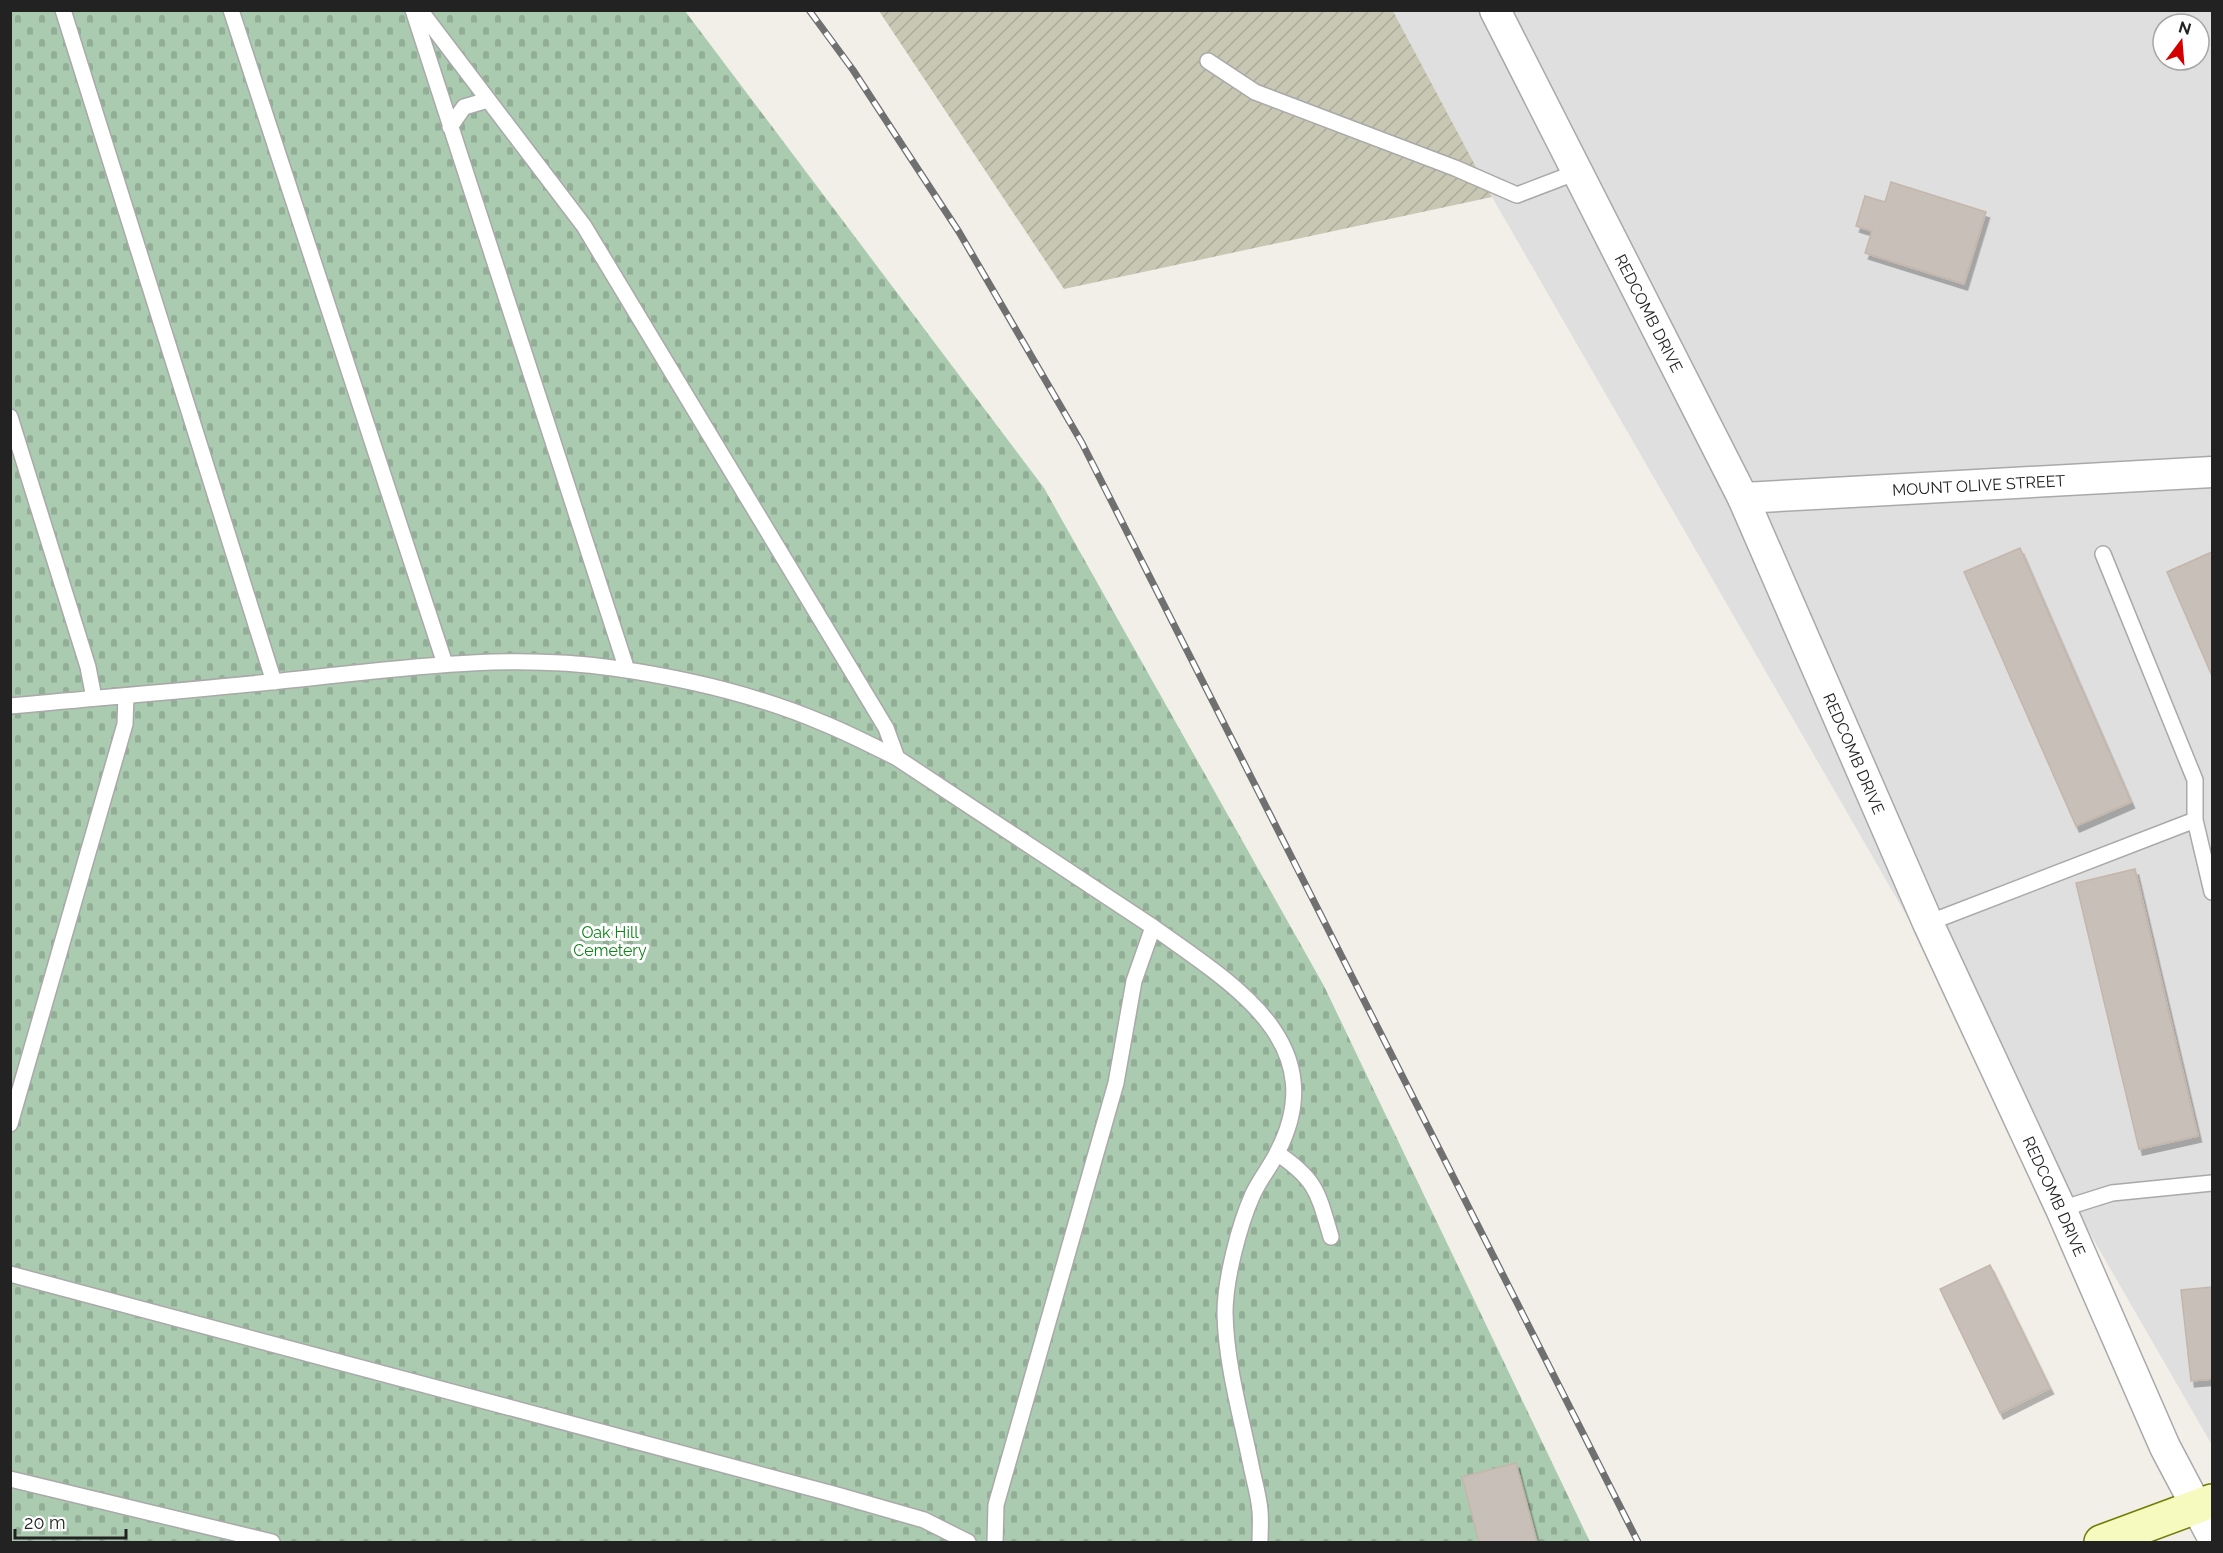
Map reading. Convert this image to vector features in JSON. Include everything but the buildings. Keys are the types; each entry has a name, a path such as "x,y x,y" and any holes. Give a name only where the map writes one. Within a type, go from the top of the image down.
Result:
{"street":[{"name":"REDCOMB DRIVE","path":"1495,10 1743,498 1928,923 2061,1209 2165,1447 2204,1504 2212,1536"},
{"name":"MOUNT OLIVE STREET","path":"1743,498 2212,472"},
{"path":"2102,1542 2204,1504"}],"lane":[{"path":"63,10 274,682"},
{"path":"231,10 445,664"},
{"path":"413,10 627,670"},
{"path":"420,10 584,226 886,728 897,758"},
{"path":"1208,61 1255,92 1455,168 1517,195 1577,172"},
{"path":"450,127 464,107 488,100"},
{"path":"10,417 88,667 94,698"},
{"path":"2103,554 2195,780 2194,820 2212,892"},
{"path":"10,706 445,664 500,662 563,664 657,675 747,696 822,723 897,758 1153,927 1222,977 1251,1002 1277,1032 1290,1064 1293,1087 1292,1110 1287,1131 1252,1196 1227,1280 1228,1348 1260,1511 1260,1542"},
{"path":"10,1124 125,724 126,696"},
{"path":"1928,923 2194,820"},
{"path":"995,1542 996,1505 1116,1083 1134,981 1153,927"},
{"path":"1277,1153 1300,1168 1312,1183 1331,1237"},
{"path":"2061,1209 2112,1193 2212,1183"},
{"path":"10,1274 837,1494 924,1520 968,1542"},
{"path":"10,1479 272,1542"}],"shaded area":[{"path":"879,11 1393,11 1492,197 1064,289"},
{"path":"1393,11 2212,11 2212,1445 1492,197"}],"green space":[{"name":"Oak Hill Cemetery","path":"11,11 685,11 1044,488 1324,986 1590,1542 11,1542"}],"railway":[{"path":"809,10 853,70 959,232 1082,443 1638,1542"}]}
